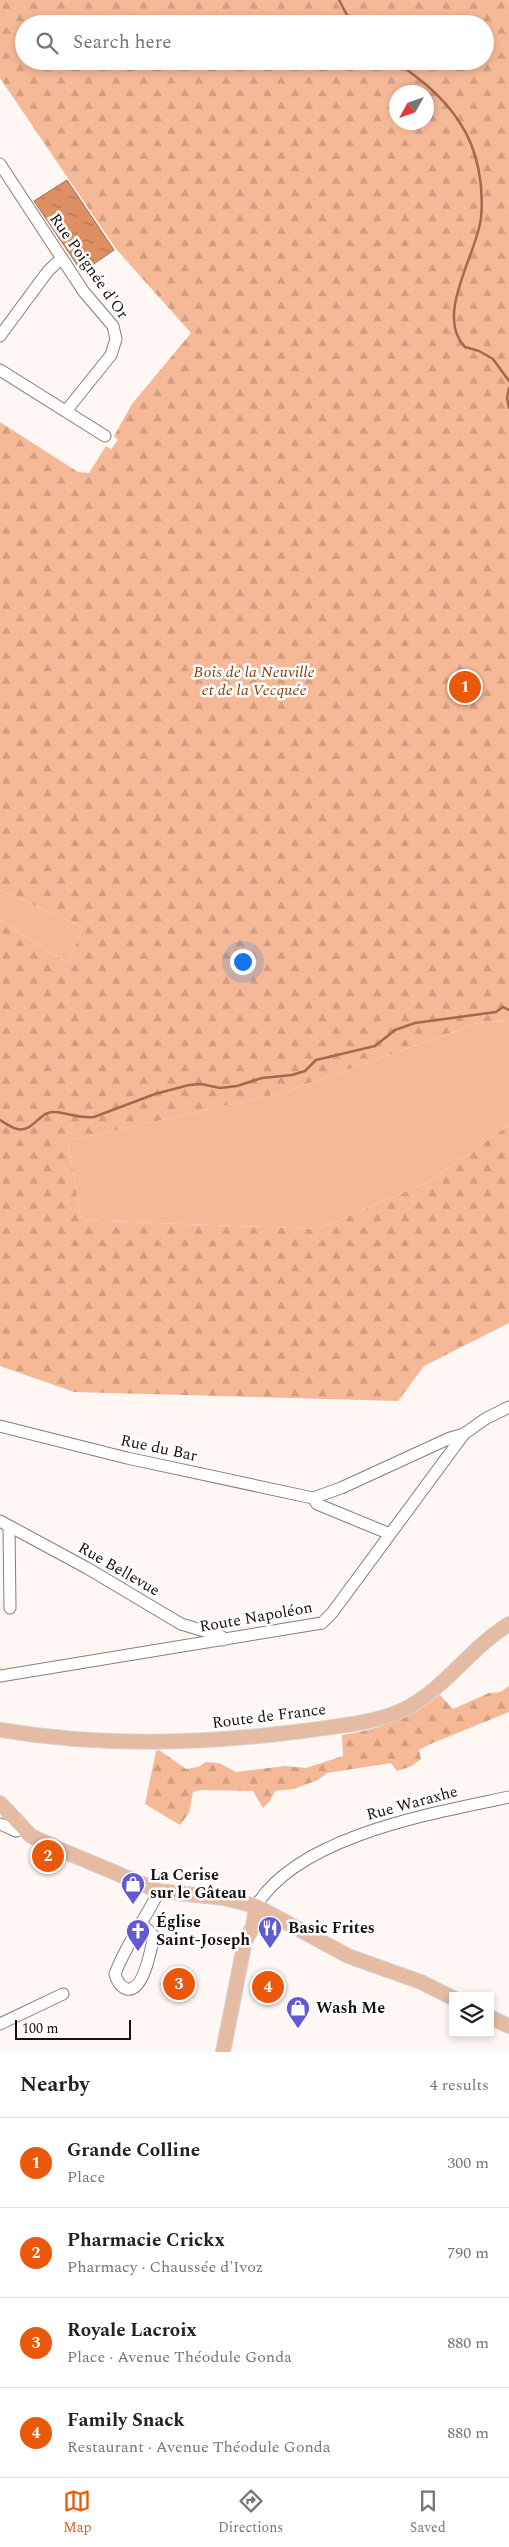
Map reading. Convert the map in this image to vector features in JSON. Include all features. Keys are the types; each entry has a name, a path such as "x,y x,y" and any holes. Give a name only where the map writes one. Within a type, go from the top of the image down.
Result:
{"main road":[{"name":"Route de France","path":"0,1730 77,1740 172,1743 235,1739 364,1722 390,1715 415,1703 432,1690 482,1643 509,1624"},
{"path":"0,1803 22,1829 42,1842 159,1891 224,1898 256,1906 287,1921 348,1956 421,1982 449,1996"},
{"path":"223,2052 245,1941 243,1930 246,1919 256,1906"},
{"path":"217,2052 230,2016"},
{"path":"494,2019 509,2026"}],"street":[{"name":"Rue Poignée d'Or","path":"2,170 84,292 110,320 116,339 111,355 66,411"},
{"path":"0,336 48,271 62,258"},
{"path":"0,370 105,436"},
{"name":"Route Napoléon","path":"0,1676 322,1623 332,1613 464,1434 485,1419 509,1408"},
{"name":"Rue du Bar","path":"0,1426 127,1458 313,1498 317,1504 390,1534"},
{"path":"313,1498 341,1488 450,1438 464,1434"},
{"path":"5,1523 10,1608"},
{"name":"Rue Bellevue","path":"5,1523 87,1568 181,1624 221,1636 223,1640"},
{"name":"Rue Waraxhe","path":"256,1906 273,1885 292,1871 326,1850 369,1830 443,1810 509,1796"},
{"path":"0,1824 16,1831 22,1829"},
{"path":"142,1924 154,1936 151,1950 141,1981 132,1989 125,1989 118,1983 115,1974 136,1930 142,1924 159,1891"},
{"path":"0,2024 63,1994"}],"green space":[{"name":"Bois de la Neuville et de la Vecquée","path":"0,0 509,0 509,1022 484,1021 282,1093 68,1141 81,1220 318,1229 430,1181 509,1125 509,1323 424,1366 398,1401 74,1392 0,1366 0,920 68,964 83,927 0,890 0,422 78,472 89,473 106,446 111,449 118,440 114,436 132,404 191,333 116,249 0,78"},
{"path":"0,890 83,927 68,964 0,920"},
{"path":"484,1021 509,1022 509,1125 430,1181 318,1229 81,1220 68,1141 282,1093"},
{"path":"509,1686 509,1712 428,1745 419,1750 421,1759 412,1766 397,1771 391,1763 327,1773 318,1780 294,1789 275,1791 270,1801 263,1808 253,1791 201,1790 193,1792 189,1813 180,1825 145,1804 156,1751 159,1750 186,1769 198,1767 206,1762 219,1763 236,1772 285,1766 306,1768 343,1756 342,1735 382,1726 405,1716 440,1695 453,1709 489,1693 500,1692"}],"water":[{"path":"67,180 114,250 82,272 34,201"}],"waterway":[{"path":"339,0 347,15"},
{"path":"407,70 423,82 453,113 466,134 475,156 482,193 481,218 478,233 455,302 454,319 457,334 465,347 479,351 493,359 509,381"},
{"path":"509,388 507,398 509,408"},
{"path":"0,1120 13,1128 23,1129 28,1128 50,1112 94,1117 155,1094 189,1085 201,1084 220,1088 237,1086 262,1078 292,1075 305,1071 316,1060 375,1046 395,1030 415,1023 496,1012 503,1007 509,1010"}],"place":[{"name":"Grande Colline","path":"465,687"},
{"name":"Pharmacie Crickx","path":"48,1856"},
{"name":"La Cerise sur le Gâteau","path":"133,1905"},
{"name":"Basic Frites","path":"270,1949"},
{"name":"Église Saint-Joseph","path":"138,1952"},
{"name":"Royale Lacroix","path":"179,1984"},
{"name":"Family Snack","path":"268,1987"},
{"name":"Wash Me","path":"298,2029"}]}
